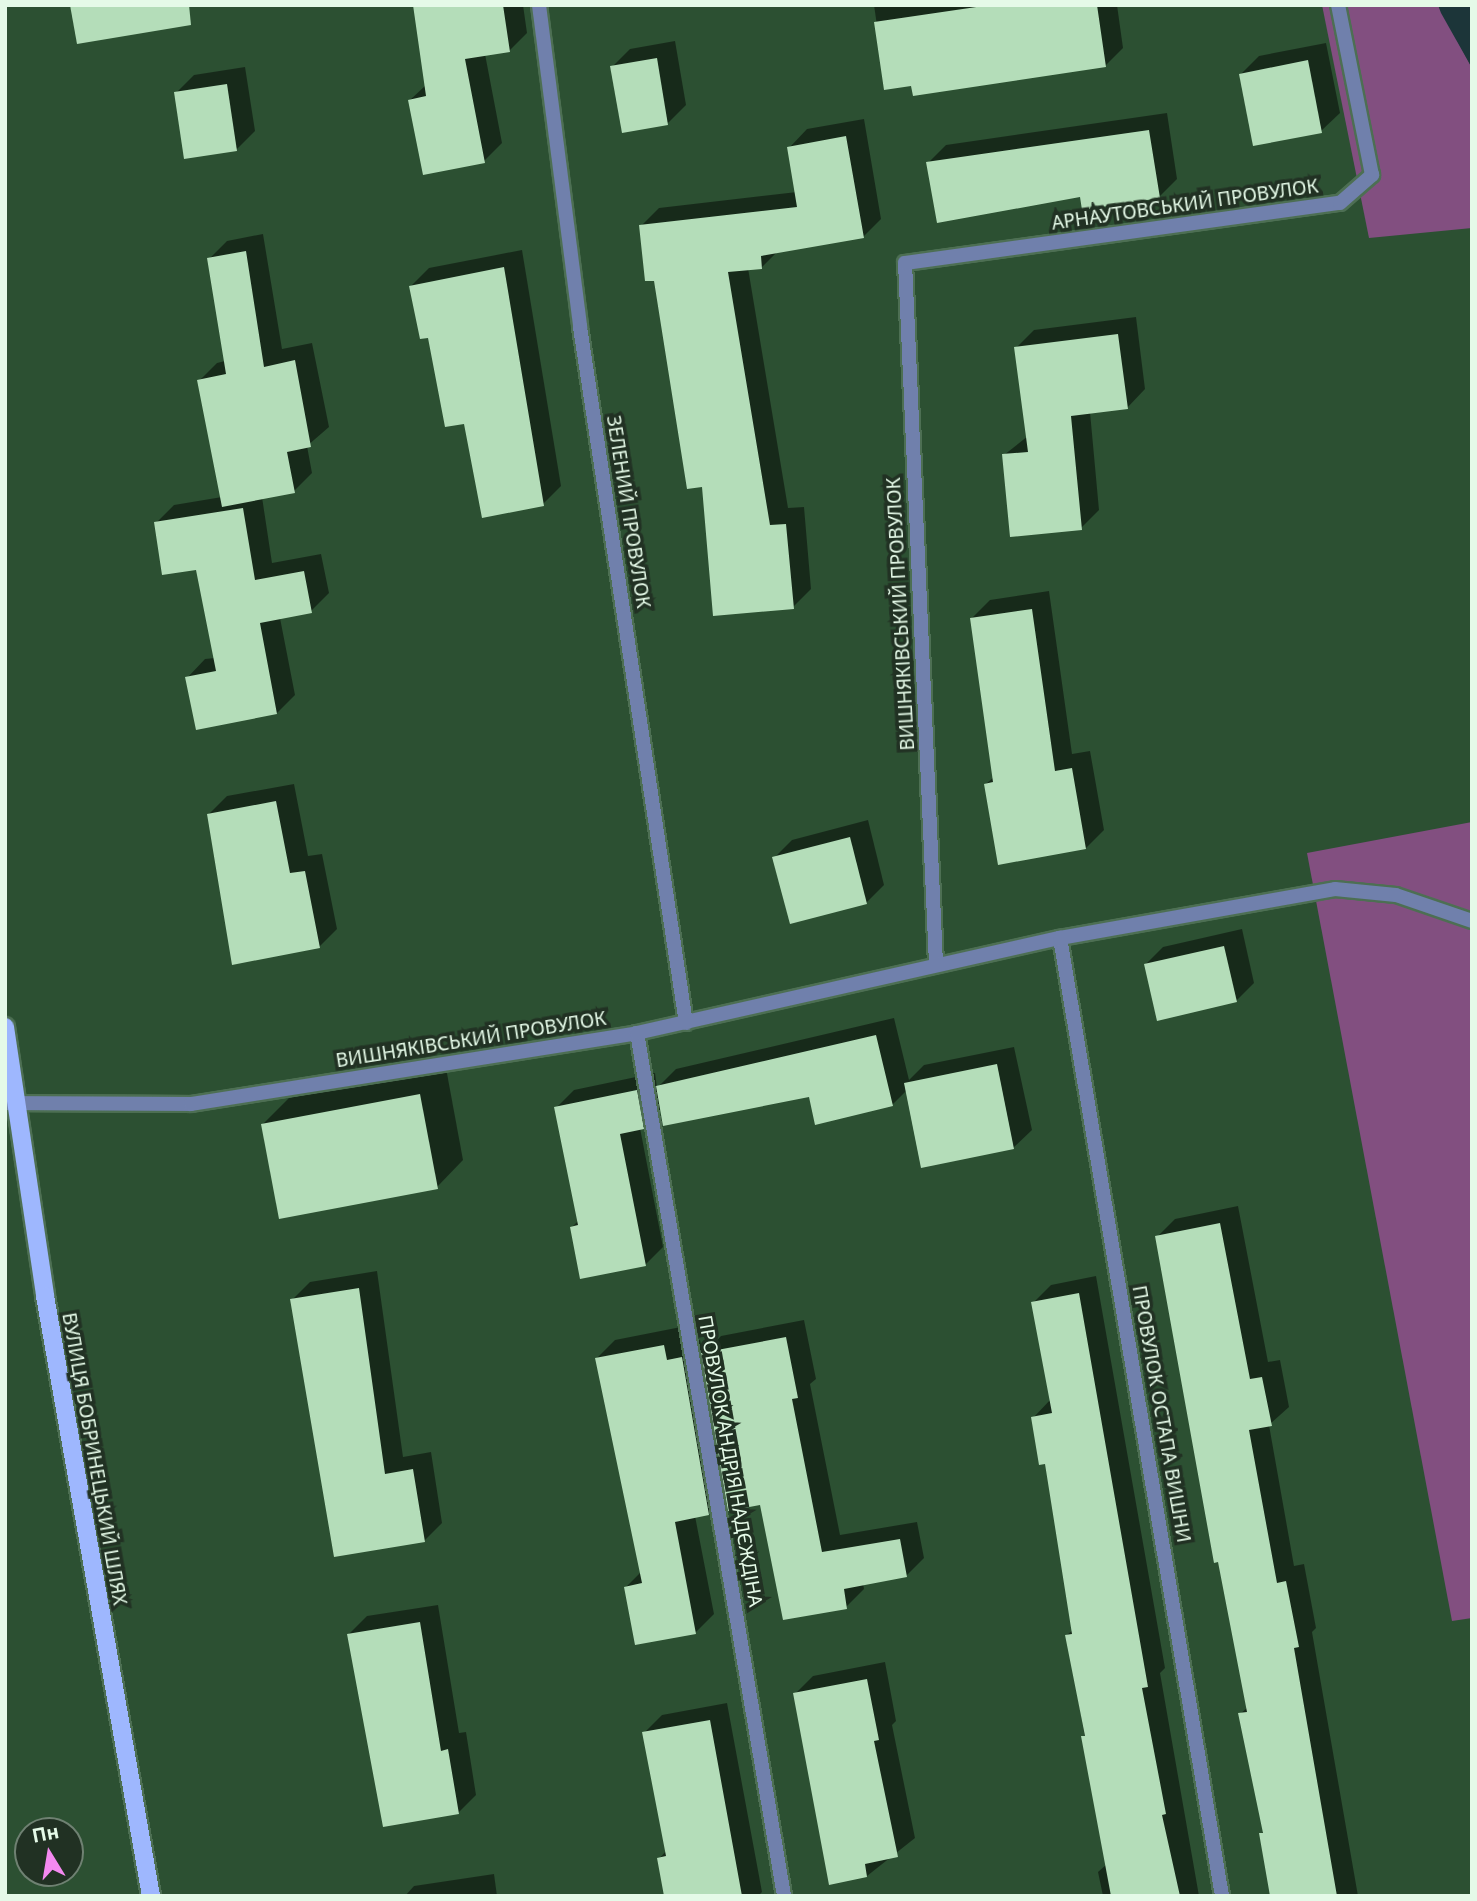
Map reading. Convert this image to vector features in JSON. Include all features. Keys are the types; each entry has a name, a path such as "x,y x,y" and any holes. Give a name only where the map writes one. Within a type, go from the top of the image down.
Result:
{"main road":[{"name":"ВУЛИЦЯ БОБРИНЕЦЬКИЙ ШЛЯХ","path":"5,1027 11,1102 104,1648 151,1896"}],"street":[{"name":"ЗЕЛЕНИЙ ПРОВУЛОК","path":"539,5 580,327 685,1023"},
{"name":"АРНАУТОВСЬКИЙ ПРОВУЛОК","path":"905,262 1340,202 1372,175 1338,5"},
{"name":"ВИШНЯКІВСЬКИЙ ПРОВУЛОК","path":"905,262 936,964"},
{"name":"ВИШНЯКІВСЬКИЙ ПРОВУЛОК","path":"11,1102 191,1104 637,1033 1060,938 1335,889 1396,895 1472,921"},
{"name":"ПРОВУЛОК ОСТАПА ВИШНИ","path":"1060,938 1222,1896"},
{"name":"ПРОВУЛОК АНДРІЯ НАДЄЖДІНА","path":"637,1033 784,1896"}],"shaded area":[{"path":"1322,5 1438,5 1472,68 1472,228 1369,238"},
{"path":"1472,822 1472,1618 1452,1621 1307,853"}],"water":[{"path":"1438,5 1472,5 1472,68 1441,13"}],"building":[{"path":"70,5 189,5 191,25 77,44"},
{"path":"413,5 503,5 510,52 465,59 485,163 423,175 408,100 426,96"},
{"path":"990,5 1097,5 1106,67 913,96 911,86 884,90 874,22"},
{"path":"657,58 668,125 622,133 610,66"},
{"path":"1308,60 1322,133 1253,146 1239,74"},
{"path":"227,84 237,151 184,159 174,92"},
{"path":"1149,130 1160,198 1082,210 1080,197 937,223 926,162"},
{"path":"846,136 864,238 761,256 762,269 728,272 770,525 786,524 794,609 713,616 702,487 687,489 654,281 645,281 639,225 797,207 787,147"},
{"path":"246,251 264,367 295,360 311,447 287,452 295,493 222,507 197,380 226,374 207,258"},
{"path":"504,267 544,506 482,518 464,424 445,427 428,338 420,339 409,286"},
{"path":"1118,334 1128,409 1071,416 1082,530 1010,537 1002,454 1028,452 1014,347"},
{"path":"243,508 255,580 304,571 312,613 260,623 277,714 196,730 185,677 216,671 196,570 162,575 154,522"},
{"path":"1032,609 1055,771 1072,768 1086,849 998,865 984,784 993,782 970,618"},
{"path":"276,801 290,873 305,871 320,948 232,965 207,814"},
{"path":"850,837 867,904 790,924 772,857"},
{"path":"1224,946 1237,1002 1157,1021 1144,964"},
{"path":"876,1035 893,1106 815,1125 809,1097 663,1126 656,1086"},
{"path":"997,1064 1014,1149 921,1168 904,1083"},
{"path":"637,1090 644,1129 620,1134 646,1266 580,1279 570,1227 578,1225 554,1107"},
{"path":"420,1094 438,1189 279,1219 261,1124"},
{"path":"1220,1223 1250,1379 1262,1377 1272,1426 1249,1430 1277,1583 1286,1581 1299,1647 1294,1648 1337,1896 1270,1896 1259,1833 1263,1833 1238,1713 1247,1712 1218,1562 1214,1563 1155,1236"},
{"path":"359,1288 385,1474 413,1469 425,1542 334,1557 290,1299"},
{"path":"1079,1293 1148,1687 1142,1688 1166,1814 1162,1815 1180,1896 1111,1896 1081,1736 1085,1736 1065,1635 1072,1634 1045,1464 1039,1465 1031,1417 1052,1413 1031,1302"},
{"path":"786,1337 798,1398 792,1399 822,1552 900,1539 907,1577 844,1589 847,1609 783,1620 760,1505 728,1511 701,1353"},
{"path":"664,1345 667,1360 682,1357 709,1515 675,1522 696,1634 635,1645 624,1587 642,1583 595,1358"},
{"path":"420,1622 441,1751 448,1749 459,1814 383,1827 347,1634"},
{"path":"867,1679 879,1740 874,1741 898,1857 865,1864 867,1877 829,1885 793,1693"},
{"path":"710,1720 742,1896 664,1896 657,1858 666,1856 642,1732"}]}
